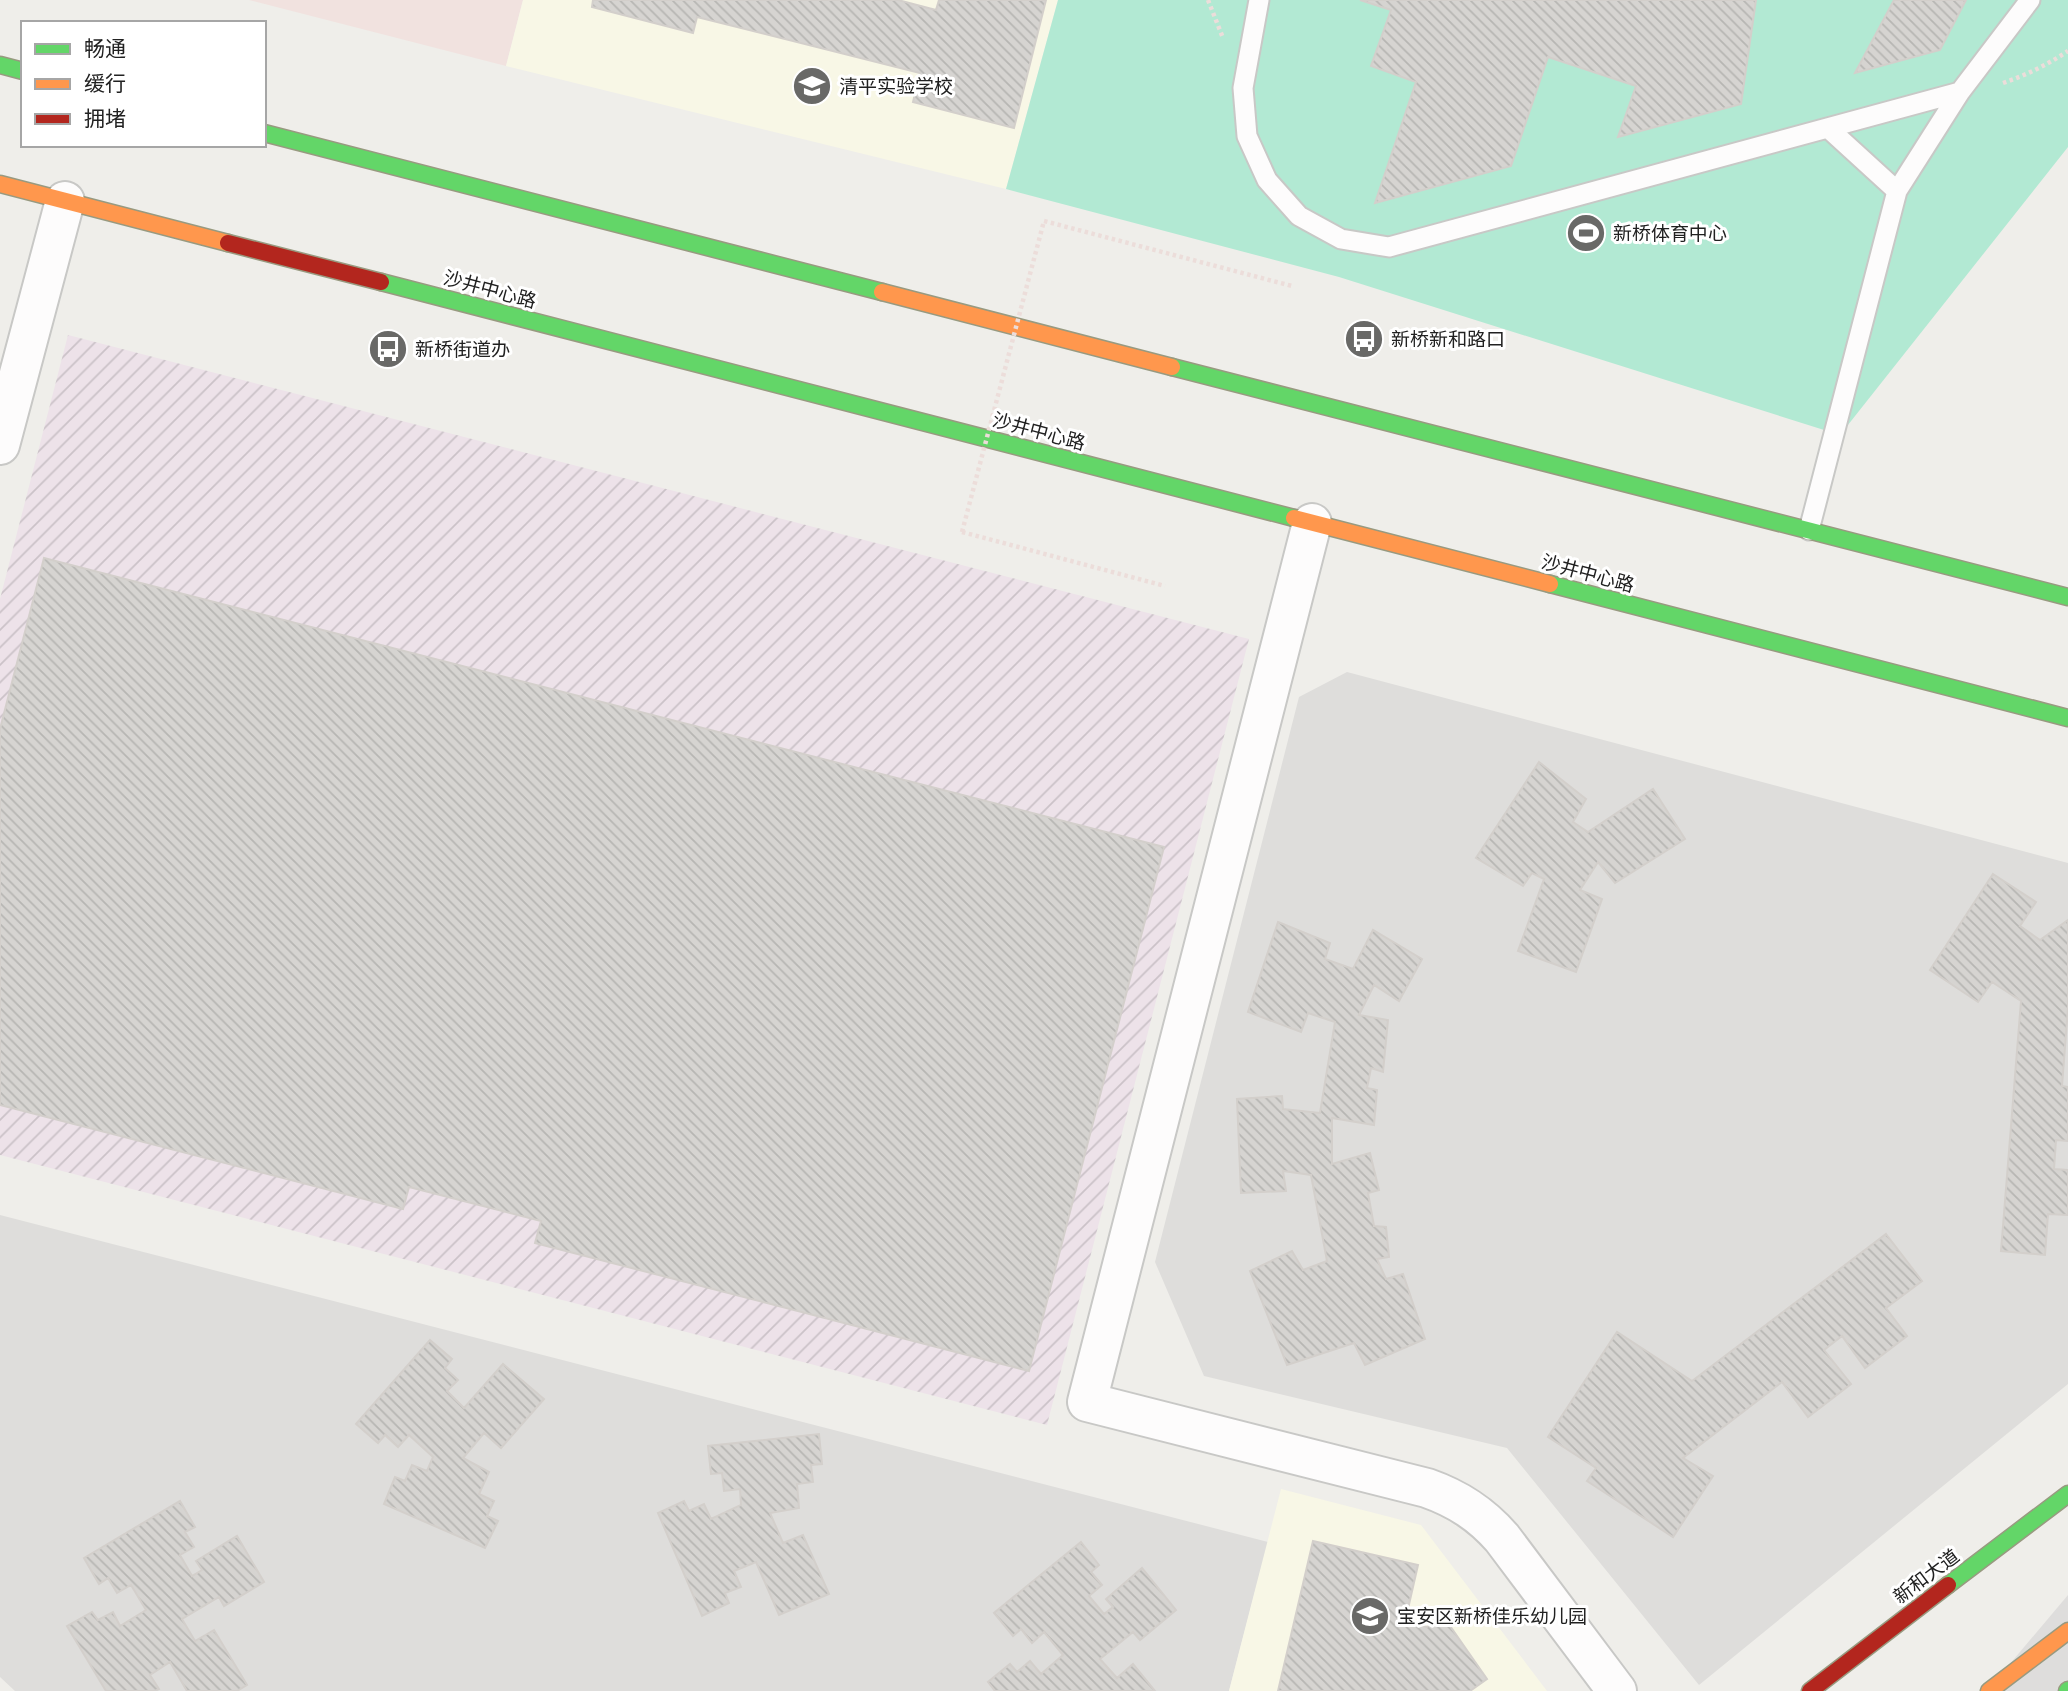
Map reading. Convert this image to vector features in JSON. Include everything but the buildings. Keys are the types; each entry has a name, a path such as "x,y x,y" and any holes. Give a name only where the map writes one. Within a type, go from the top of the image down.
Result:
{"street":[{"path":"0,65 21,70"},
{"path":"266,134 2068,597"},
{"name":"沙井中心路","path":"0,184 2068,718"},
{"path":"0,445 65,201"},
{"path":"1312,523 1087,1402 1427,1488 1469,1507 1487,1521 1502,1538 1617,1691"},
{"name":"新和大道","path":"1810,1691 2068,1493"},
{"path":"1989,1691 2068,1631"}],"lane":[{"path":"1259,0 1243,88 1247,136 1267,180 1299,216 1341,239 1388,247 1960,92"},
{"path":"1809,530 1897,191 1960,92 2030,0"},
{"path":"1828,128 1897,191"}],"path":[{"path":"1960,92 2021,77 2068,51"},
{"path":"1165,586 962,532 1044,221 1292,286"}],"shaded area":[{"path":"249,0 523,0 506,66"},
{"name":"清平实验学校","path":"523,0 1058,0 1006,189 506,66"},
{"path":"68,335 1249,639 1047,1425 0,1155 0,599"},
{"path":"1347,672 2068,863 2068,1384 1699,1685 1507,1448 1204,1376 1155,1262 1299,697"},
{"path":"0,1215 1268,1542 1229,1691 15,1691 0,1677"},
{"name":"宝安区新桥佳乐幼儿园","path":"1281,1489 1421,1525 1547,1691 1229,1691"}],"green space":[{"name":"新桥体育中心","path":"1058,0 2068,0 2068,147 1840,435 1339,277 1006,189"}],"pier":[{"path":"2068,1595 2068,1691 1987,1691"}],"traffic: fast":[{"path":"0,65 21,70"},
{"path":"266,134 882,292"},
{"path":"381,282 1294,518"},
{"path":"1172,367 2068,597"},
{"path":"1550,584 2068,718"},
{"path":"1948,1585 2068,1494"}],"traffic: slow":[{"path":"0,184 228,243"},
{"path":"882,292 1172,367"},
{"path":"1294,518 1550,584"},
{"path":"1989,1691 2068,1631"}],"traffic: jam":[{"path":"228,243 381,282"},
{"path":"1810,1691 1948,1585"}],"place":[{"name":"清平实验学校","path":"812,86"},
{"name":"新桥体育中心","path":"1586,233"},
{"name":"新桥新和路口","path":"1364,339"},
{"name":"新桥街道办","path":"388,349"},
{"name":"宝安区新桥佳乐幼儿园","path":"1370,1616"}]}
